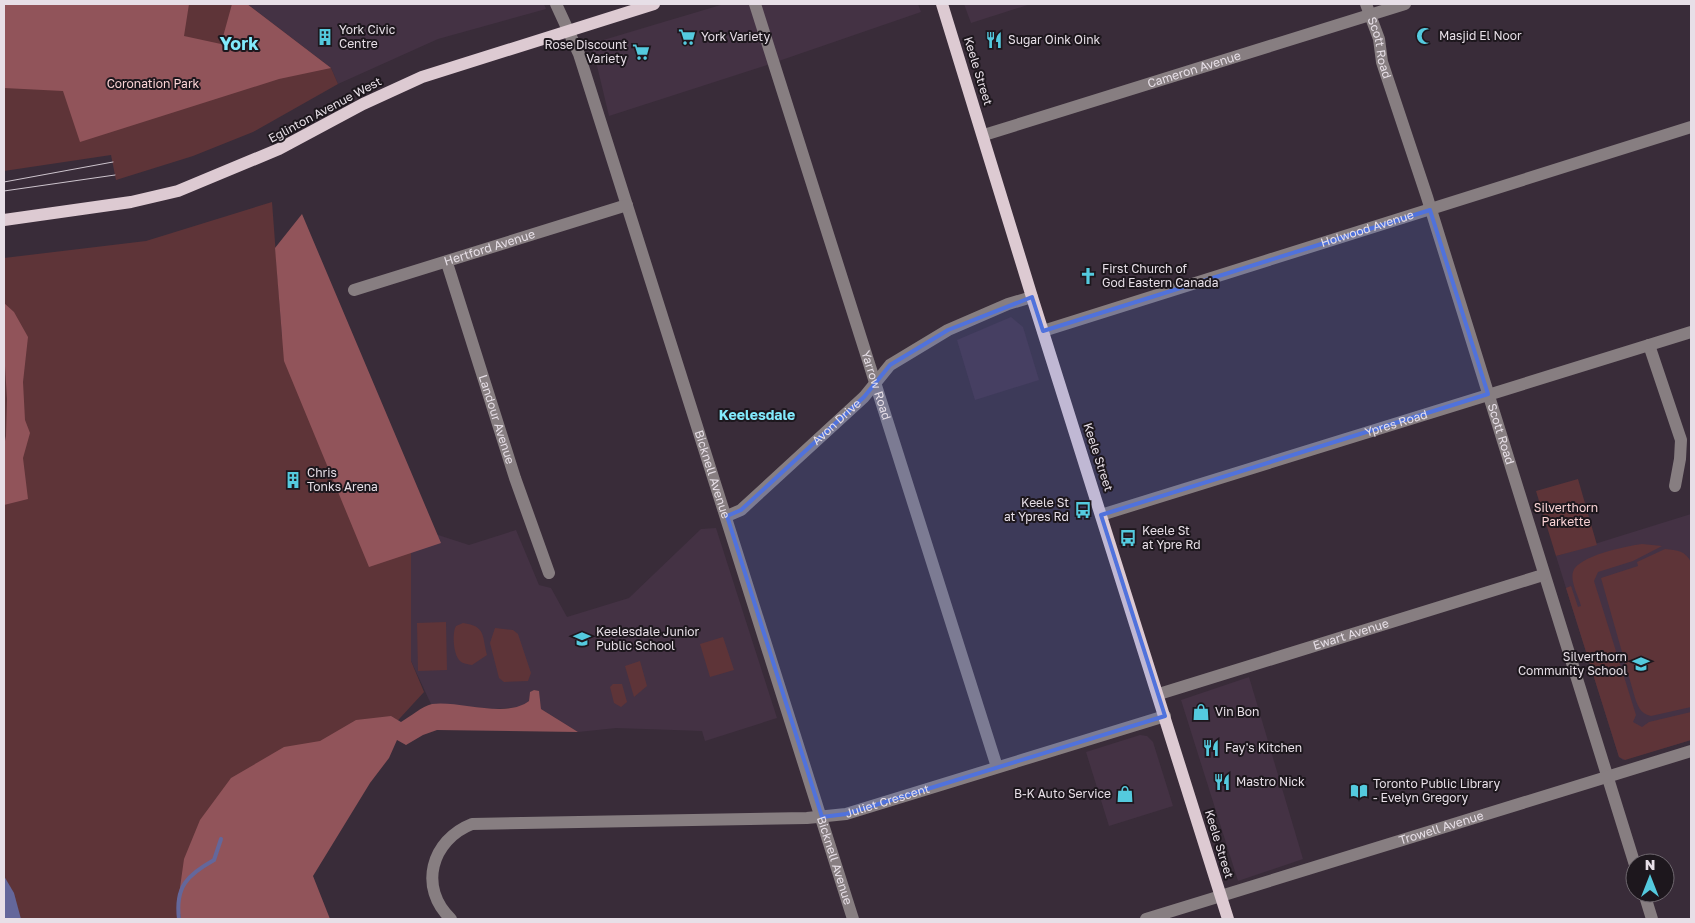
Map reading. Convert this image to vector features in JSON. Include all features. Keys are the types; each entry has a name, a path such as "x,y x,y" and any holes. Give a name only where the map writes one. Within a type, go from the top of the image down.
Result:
{"main road":[{"name":"Eglinton Avenue West","path":"4,220 131,202 178,191 280,149 363,104 422,77 654,4"},
{"name":"Keele Street","path":"942,4 984,135 1032,297 1228,919"}],"street":[{"name":"Bicknell Avenue","path":"556,4 579,54 854,919"},
{"name":"Yarrow Road","path":"755,4 996,767"},
{"name":"Cameron Avenue","path":"984,135 1368,9 1405,4"},
{"name":"Scott Road","path":"1368,9 1379,39 1382,62 1631,853"},
{"name":"Holwood Avenue","path":"1043,331 1691,127"},
{"name":"Hertford Avenue","path":"354,290 627,206"},
{"name":"Landour Avenue","path":"446,262 517,485 549,574"},
{"name":"Avon Drive","path":"726,516 741,510 864,397 875,380 890,365 948,330 1008,304 1032,297"},
{"name":"Ypres Road","path":"1101,515 1691,332"},
{"path":"1649,345 1680,440 1680,459 1676,486"},
{"name":"Ewart Avenue","path":"1158,694 1543,575"},
{"name":"Juliet Crescent","path":"451,919 438,904 434,895 433,871 437,855 444,843 454,834 465,827 479,823 822,817 846,814 1165,716"},
{"name":"Trowell Avenue","path":"1146,919 1691,750"},
{"path":"1647,903 1652,919"}],"highlighted area":[{"path":"1430,210 1488,394 1101,515 1165,716 846,814 822,817 727,516 741,510 864,397 890,365 948,330 1032,297 1043,331"}],"shaded area":[{"path":"247,4 544,4 546,9 438,39 338,84 331,68"},
{"path":"724,4 918,4 921,12 761,67 609,116 593,49 600,41"},
{"path":"964,4 1031,4 971,23"},
{"path":"1011,317 1023,327 1039,380 975,400 957,340"},
{"name":"Silverthorn Community School","path":"1691,514 1691,740 1623,760 1619,757 1556,556"},
{"name":"Keelesdale Junior Public School","path":"716,528 777,718 705,741 702,731 616,728 578,732 541,709 539,692 534,690 530,692 529,701 521,707 493,709 431,704 411,661 411,546 435,534 469,545 516,530 539,585 551,588 567,617 629,598 701,529"},
{"path":"1249,677 1303,859 1238,881 1181,700"},
{"path":"1140,735 1147,736 1153,742 1173,806 1109,826 1086,752"}],"green space":[{"name":"Coronation Park","path":"4,4 247,4 331,68 338,84 253,132 193,156 116,180 111,155 4,171"},
{"name":"Coronation Park","path":"4,4 189,4 184,36 221,44 232,4 247,4 331,68 279,79 80,142 63,91 4,88"},
{"path":"272,202 282,336 411,546 411,661 424,692 285,843 262,919 4,919 4,258 146,241"},
{"path":"302,214 441,543 369,567 284,361 275,248"},
{"path":"4,303 14,312 28,337 23,382 25,420 30,433 23,458 28,499 4,505 4,446 7,399"},
{"name":"Silverthorn Parkette","path":"1578,479 1597,545 1556,556 1536,491"},
{"path":"1642,544 1662,546 1633,561 1598,572 1594,581 1636,715 1633,722 1642,727 1649,722 1691,712 1691,740 1625,760 1619,757 1566,588 1571,586 1578,607 1581,606 1572,576 1576,566 1603,553"},
{"path":"1665,549 1681,552 1691,562 1691,707 1651,716 1642,712 1636,701 1601,578 1638,566 1637,562"},
{"path":"446,622 447,670 418,671 417,623"},
{"path":"463,623 476,627 482,633 487,655 472,665 460,661 456,654 455,629 456,626"},
{"path":"495,628 513,630 518,634 531,673 528,681 504,682 499,678 490,643"},
{"path":"723,637 734,670 710,677 700,644"},
{"path":"640,661 647,686 634,697 625,666"},
{"path":"613,684 622,684 627,702 621,707 614,703 610,687"},
{"path":"534,690 539,691 541,709 578,732 437,730 423,735 406,745 397,740 389,758 370,783 313,876 330,919 181,919 178,902 184,859 200,820 231,778 284,747 320,741 356,720 391,716 401,722 428,705 443,703 495,709 508,708 519,706 529,701 530,692"}],"water":[{"path":"4,876 14,893 21,919 4,919"}],"waterway":[{"path":"179,919 178,908 181,890 190,877 214,860 221,839"}],"tram line":[{"path":"4,182 113,162"},
{"path":"4,191 115,175"}],"place":[{"name":"Masjid El Noor","path":"1425,36"},
{"name":"York Civic Centre","path":"325,37"},
{"name":"York Variety","path":"687,37"},
{"name":"Sugar Oink Oink","path":"994,40"},
{"name":"Rose Discount Variety","path":"641,52"},
{"name":"First Church of God Eastern Canada","path":"1088,276"},
{"name":"Chris Tonks Arena","path":"293,480"},
{"name":"Keele St at Ypres Rd","path":"1083,510"},
{"name":"Keele St at Ypre Rd","path":"1128,538"},
{"name":"Keelesdale Junior Public School","path":"582,639"},
{"name":"Silverthorn Community School","path":"1641,664"},
{"name":"Vin Bon","path":"1201,712"},
{"name":"Fay's Kitchen","path":"1211,748"},
{"name":"Mastro Nick","path":"1222,782"},
{"name":"Toronto Public Library - Evelyn Gregory","path":"1359,791"},
{"name":"B-K Auto Service","path":"1125,794"}],"district":[{"name":"York","path":"239,44"},
{"name":"Keelesdale","path":"757,415"}]}
